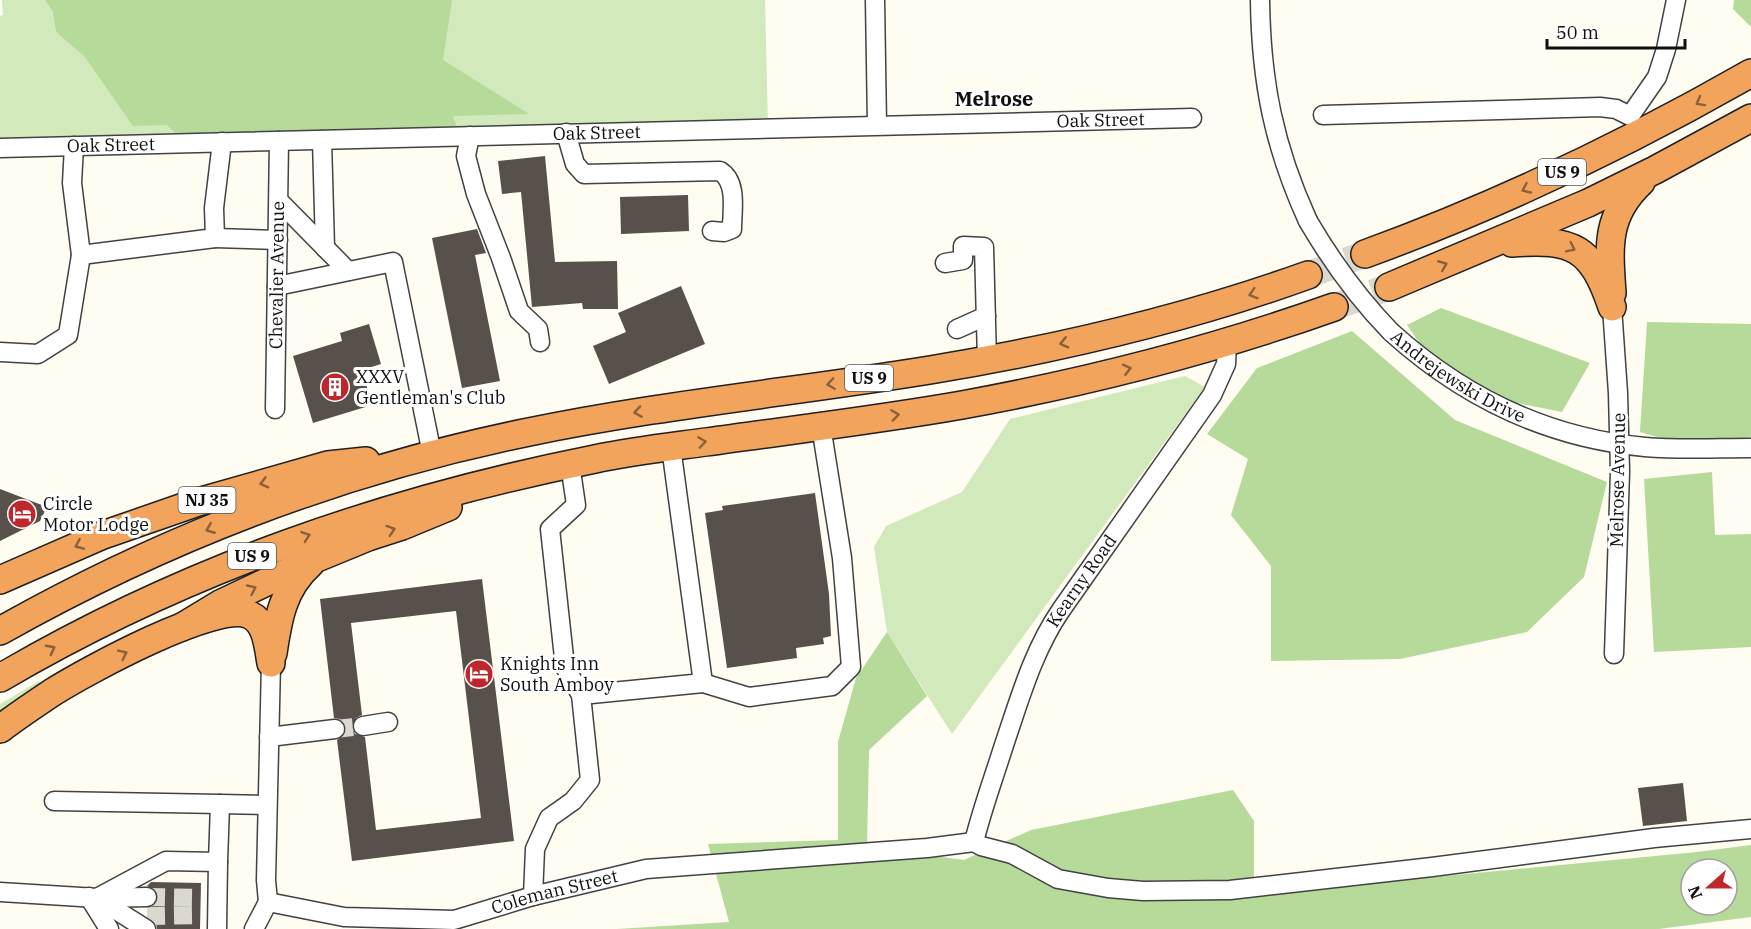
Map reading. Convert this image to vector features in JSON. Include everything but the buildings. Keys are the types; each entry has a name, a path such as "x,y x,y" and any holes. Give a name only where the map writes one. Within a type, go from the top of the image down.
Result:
{"highway":[{"name":"US 9","path":"1365,254 1482,209 1585,161 1751,73"},
{"path":"1585,161 1608,142 1630,116"},
{"name":"US 9","path":"1389,287 1557,218 1655,170 1751,118"},
{"path":"1612,307 1611,245 1614,222 1624,201 1639,183 1655,170"},
{"path":"1493,244 1542,241 1566,244 1595,267 1606,288 1612,307"},
{"name":"US 9","path":"0,630 105,575 212,528 332,484 428,455 611,416 987,360 1195,311 1308,275"},
{"name":"US 9","path":"0,678 115,616 197,578 275,547 393,507 570,464 994,399 1227,343 1334,307"},
{"name":"NJ 35","path":"0,580 103,535 198,502 328,465 428,455"},
{"path":"182,627 220,604 317,558 402,526 520,475"},
{"path":"271,663 278,620 285,597 296,578 317,558"},
{"path":"0,729 53,692 125,653 182,627 222,614 240,612 249,614 261,623 271,663"}],"street":[{"path":"875,0 878,125"},
{"name":"Andrejewski Drive","path":"1260,0 1263,61 1272,121 1289,179 1308,221 1330,258 1354,291 1391,332 1450,379 1517,416 1570,433 1620,444 1686,449 1749,448"},
{"path":"1323,115 1600,107 1616,109 1630,116 1657,77 1666,49 1676,0"},
{"name":"Oak Street","path":"0,148 1192,118"},
{"path":"566,133 575,164 584,174 720,171 726,175 731,182 732,229 724,232 712,231"},
{"path":"470,136 466,156 476,194 519,311 538,329 540,342"},
{"path":"321,140 326,248"},
{"name":"Chevalier Avenue","path":"275,409 279,141"},
{"path":"215,238 214,208 222,142"},
{"path":"0,352 38,354 68,335 81,255 72,183 74,146"},
{"path":"279,201 348,271"},
{"path":"81,255 215,238 278,240"},
{"path":"945,263 963,260 963,246 984,247 987,360"},
{"path":"277,286 393,262 428,455"},
{"name":"Melrose Avenue","path":"1612,307 1620,444 1614,654"},
{"path":"957,329 986,316"},
{"name":"Kearny Road","path":"974,842 1027,676 1042,642 1061,609 1212,395 1226,364 1227,343"},
{"path":"581,695 703,683 749,697 832,686 851,667 842,558 820,426"},
{"path":"671,447 703,683"},
{"path":"533,896 535,849 549,818 573,801 590,780 581,695 565,667 550,529 576,505 570,464"},
{"path":"254,929 268,902 266,880 271,663"},
{"path":"363,726 388,723"},
{"path":"269,737 335,729"},
{"path":"54,801 267,805"},
{"path":"211,911 218,862 220,804"},
{"path":"974,842 1012,854 1058,879 1108,888 1143,891 1208,890 1320,881 1654,838 1751,829"},
{"name":"Coleman Street","path":"268,902 344,916 454,920 533,896 646,869 927,848 974,842"},
{"path":"93,898 166,861 218,862"},
{"path":"0,892 93,898 147,897"},
{"path":"93,898 146,923"},
{"path":"93,898 109,929"},
{"path":"93,898 118,929"},
{"path":"93,898 126,929"}],"green space":[{"path":"2,0 50,0 56,32 187,143 0,148"},
{"path":"45,0 452,0 443,60 529,114 453,116 460,136 187,143 166,125 133,126 85,57 56,32 52,10"},
{"path":"419,0 765,0 768,128 460,136 414,16"},
{"path":"1734,0 1751,0 1751,27 1733,9"},
{"path":"1441,308 1590,363 1562,412 1452,390 1407,325"},
{"path":"1647,322 1751,324 1751,437 1697,449 1640,432"},
{"path":"1352,331 1455,420 1607,482 1584,577 1527,632 1400,659 1271,661 1271,566 1231,515 1248,459 1207,434 1257,368"},
{"path":"1185,376 1205,387 952,734 887,632 874,547 886,526 962,492 1010,419"},
{"path":"1712,472 1715,535 1751,534 1751,647 1654,652 1644,479"},
{"path":"887,632 927,696 869,750 867,847 964,860 1031,830 1233,790 1254,821 1254,894 1751,845 1751,917 1659,929 617,929 729,922 708,844 838,840 838,742 856,678"},
{"path":"39,681 42,686 0,714 0,704"}],"tunnel":[{"path":"1308,275 1365,254"},
{"path":"1334,307 1389,287"},
{"path":"335,729 363,726"},
{"path":"147,897 201,898"},
{"path":"147,916 200,915"}],"place":[{"name":"XXXV Gentleman's Club","path":"335,387"},
{"name":"Circle Motor Lodge","path":"22,514"},
{"name":"Knights Inn South Amboy","path":"479,674"}],"district":[{"name":"Melrose","path":"994,99"}]}
